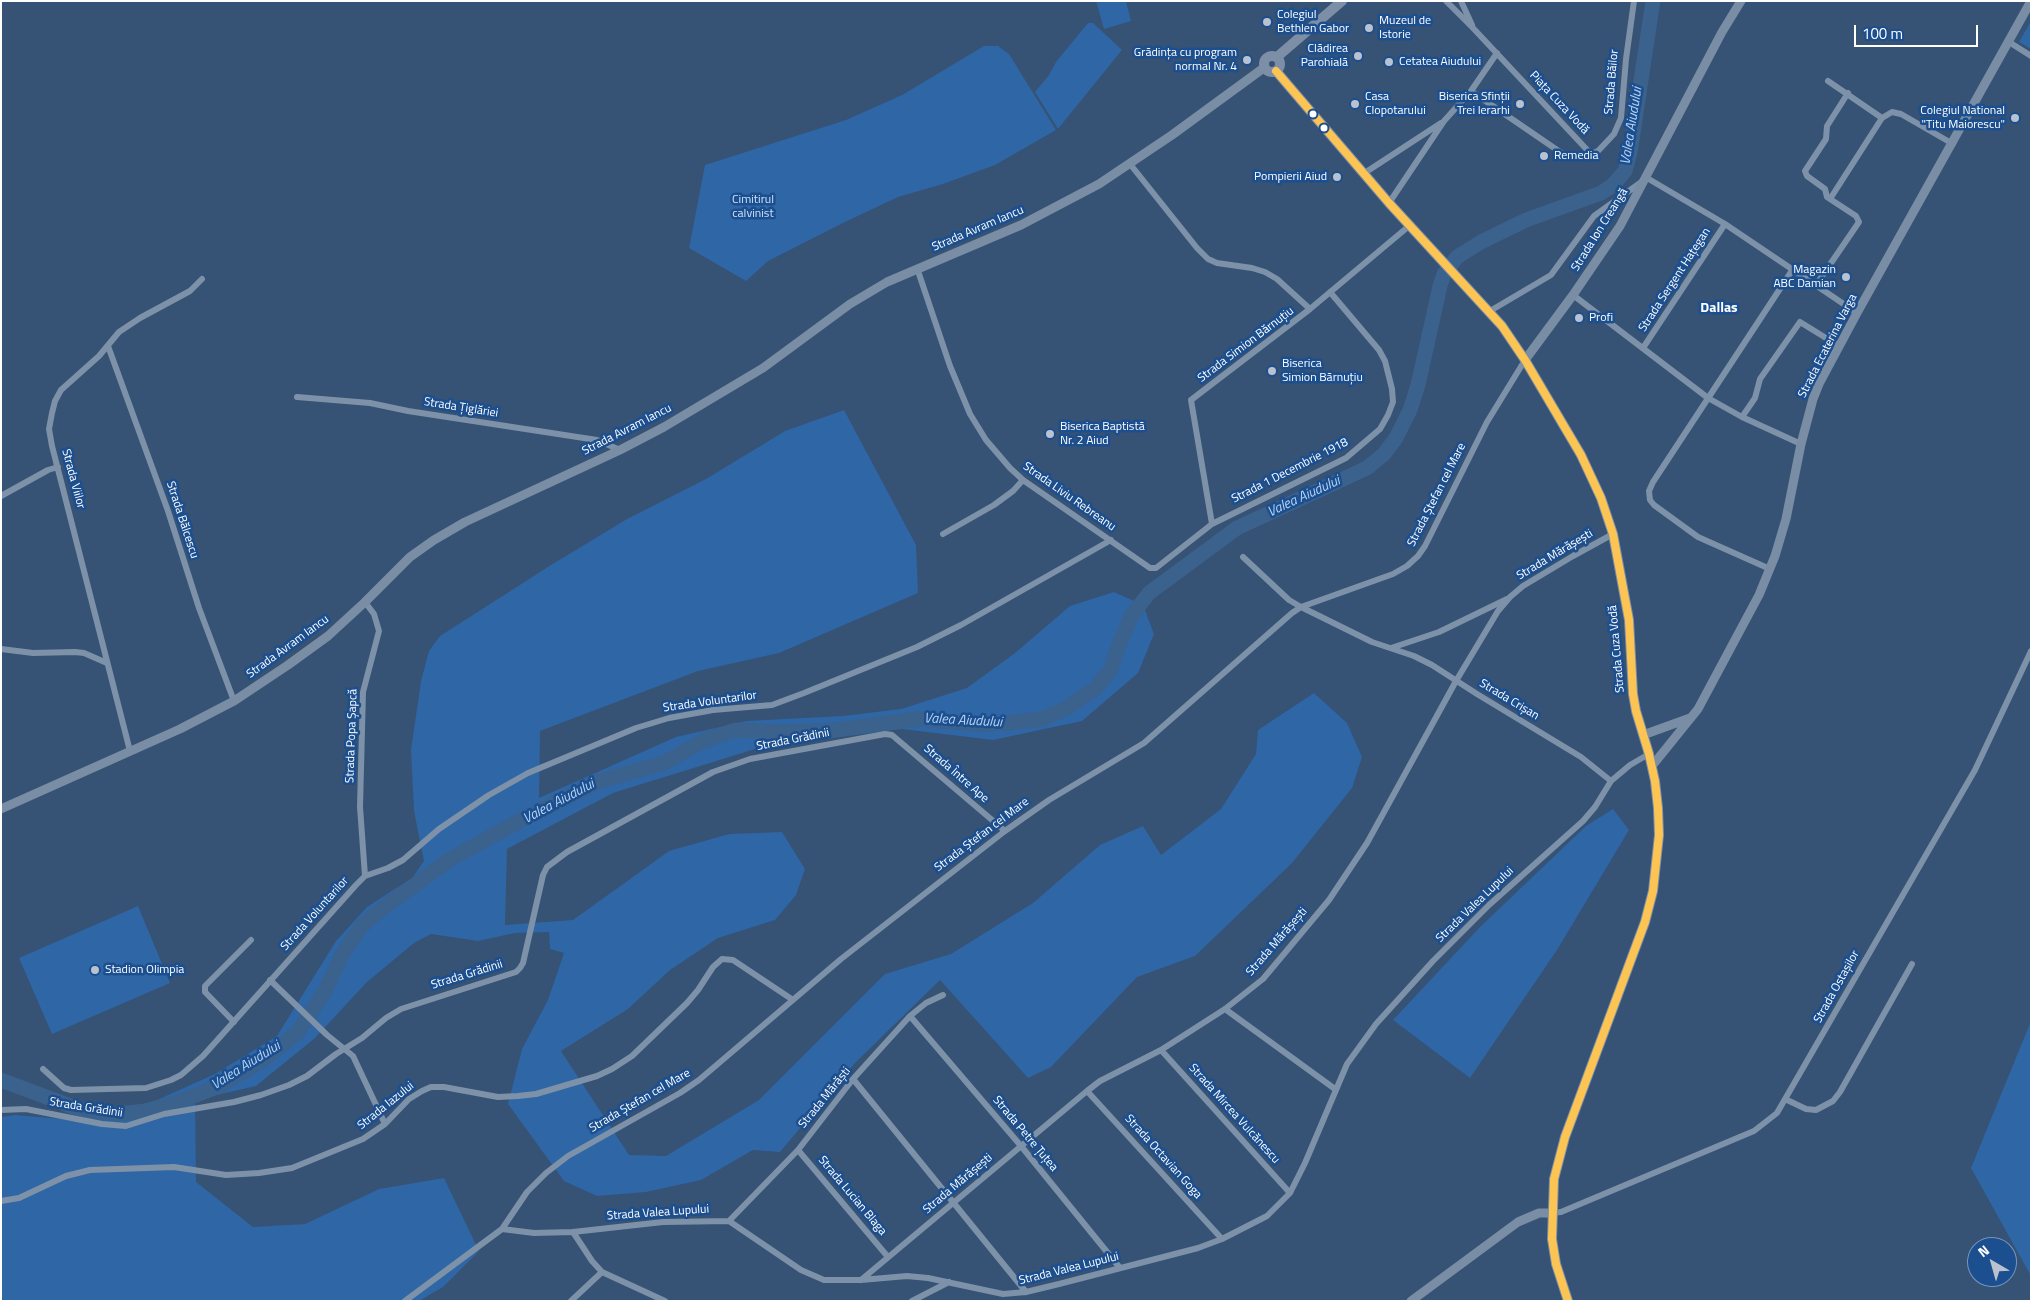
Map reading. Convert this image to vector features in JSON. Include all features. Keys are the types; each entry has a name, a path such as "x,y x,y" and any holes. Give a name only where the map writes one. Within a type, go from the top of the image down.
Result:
{"main road":[{"path":"1277,57 1280,64 1276,71 1268,71 1264,62 1267,58 1277,57 1342,1"},
{"name":"Strada Ion Creangă","path":"1525,360 1573,295 1620,226 1741,1"},
{"name":"Strada Ecaterina Varga","path":"1652,766 1698,709 1759,596 1786,520 1801,444 1813,398 1857,312 1953,144 2031,1"},
{"name":"Strada Avram Iancu","path":"1,810 180,729 234,701 328,636 366,602 410,556 434,540 518,496 620,450 664,427 763,368 850,304 887,282 1021,225 1099,184 1130,164 1265,67"},
{"name":"Strada Cuza Vodă","path":"1276,71 1363,174 1502,326 1525,360 1588,469 1601,498 1613,534 1630,620 1633,694 1652,766 1658,808 1659,835 1653,891 1634,956 1565,1138 1554,1179 1551,1213 1552,1240 1556,1264 1568,1301"},
{"path":"1643,736 1690,718"},
{"path":"1411,1301 1518,1222 1540,1213 1551,1213"}],"street":[{"path":"1446,1 1474,28"},
{"path":"1461,1 1474,28"},
{"name":"Strada Băilor","path":"1591,154 1598,151 1609,141 1621,118 1626,58 1634,1"},
{"name":"Piața Cuza Vodă","path":"1471,91 1563,154 1578,157 1591,154 1474,28"},
{"path":"2008,42 2031,56"},
{"path":"1389,203 1444,121 1471,91 1497,53"},
{"path":"1828,81 1882,118"},
{"path":"1816,285 1859,222 1856,216 1827,197 1825,189 1807,176 1805,171 1826,139 1827,126 1848,93"},
{"path":"1830,199 1882,118 1892,112 1901,114 1953,144"},
{"path":"1363,174 1444,121"},
{"path":"1130,164 1197,248 1208,259 1218,263 1265,272 1277,278 1310,309"},
{"path":"1490,311 1550,275 1594,216 1647,178"},
{"name":"Strada Sergent Hațegan","path":"1647,178 1725,224 1857,312"},
{"name":"Strada Sergent Hațegan","path":"1643,348 1725,224"},
{"name":"Strada Simion Bărnuțiu","path":"1212,524 1191,400 1310,309 1410,226"},
{"name":"Strada Liviu Rebreanu","path":"917,268 936,330 970,414 989,444 1023,480 1150,568"},
{"path":"1770,569 1698,537 1654,505 1650,500 1648,492 1793,269"},
{"name":"Strada Viilor","path":"130,751 49,429 55,401 61,390 108,346 119,332 140,318 190,291 202,279"},
{"name":"Strada 1 Decembrie 1918","path":"1150,568 1156,568 1212,524 1346,458 1380,429 1393,402 1392,388 1385,361 1379,350 1330,292"},
{"name":"Strada Sergent Hațegan","path":"1573,295 1708,398 1742,417 1801,444"},
{"path":"1742,417 1755,398 1760,379 1800,322 1839,346"},
{"name":"Strada Bălcescu","path":"108,346 168,511 199,608 234,701"},
{"name":"Strada Ștefan cel Mare","path":"404,1301 502,1229 527,1192 546,1173 574,1152 680,1093 699,1080 890,920 1005,831 1049,800 1144,743 1282,621 1301,607 1392,574 1418,556 1438,523 1487,422 1525,360"},
{"name":"Strada Țiglăriei","path":"297,397 370,403 408,411 598,440 620,450"},
{"path":"1,496 48,470 58,467"},
{"path":"943,534 994,505 1013,491 1023,480"},
{"name":"Strada Mărășești","path":"861,1280 1100,1081 1161,1050 1225,1010 1263,979 1329,900 1367,842 1456,680 1498,612 1510,597 1555,566 1613,534"},
{"name":"Strada Voluntarilor","path":"43,1068 64,1088 71,1090 158,1086 193,1066 365,876 388,868 403,860 453,820 489,795 528,773 636,728 669,718 713,710 772,705 787,700 917,646 961,625 1111,540"},
{"name":"Strada Crișan","path":"1243,557 1290,600 1301,607 1372,642 1414,656 1432,665 1581,757 1611,781"},
{"path":"1391,648 1439,632 1510,597"},
{"name":"Strada Popa Șapcă","path":"365,876 360,807 363,692 379,631 374,614 366,602"},
{"path":"1,649 33,654 84,653 107,663"},
{"name":"Strada Ostașilor","path":"1551,1213 1561,1212 1754,1131 1777,1113 1975,770 2031,651"},
{"name":"Strada Grădinii","path":"1,1110 26,1109 113,1126 137,1124 164,1114 234,1102 289,1085 306,1076 344,1048 352,1045 386,1018 401,1009 508,974 520,968 543,875 547,867 567,852 726,766 750,759 885,734 892,735"},
{"name":"Strada Între Ape","path":"892,735 1005,831"},
{"name":"Strada Valea Lupului","path":"502,1229 534,1233 573,1232 663,1222 729,1221 801,1270 816,1278 834,1281 906,1276 949,1282 1003,1294 1026,1292 1198,1248 1222,1239 1267,1216 1290,1193 1305,1164 1335,1089 1347,1064 1361,1042 1433,961 1489,905 1583,821 1611,781 1630,765 1649,754"},
{"path":"234,1022 205,992 205,986 252,940"},
{"name":"Strada Iazului","path":"1,1201 19,1198 66,1176 90,1170 174,1167 226,1175 292,1168 363,1139 385,1124 409,1099 431,1087 444,1087 498,1097 518,1096 536,1094 597,1076 632,1056 687,1003 713,967 722,959 734,960 793,1000"},
{"path":"1785,1098 1806,1109 1816,1110 1833,1100 1840,1092 1912,964"},
{"path":"270,980 353,1056 385,1124"},
{"name":"Strada Mărăști","path":"729,1221 798,1150 853,1079 910,1016 926,1004 943,995"},
{"path":"1225,1010 1335,1089"},
{"name":"Strada Petre Țuțea","path":"910,1016 1021,1146 1120,1268"},
{"name":"Strada Mircea Vulcănescu","path":"1161,1050 1290,1193"},
{"path":"853,1079 1026,1292"},
{"name":"Strada Octavian Goga","path":"1087,1091 1222,1239"},
{"name":"Strada Lucian Blaga","path":"798,1150 888,1256"},
{"path":"573,1232 592,1261 602,1272 665,1301"},
{"path":"571,1301 602,1272"},
{"path":"912,1301 949,1282"}],"green space":[{"path":"1096,1 1126,1 1131,21 1104,29"},
{"path":"2031,21 2031,49 2019,42"},
{"path":"1088,23 1093,23 1122,50 1058,129 1035,92 1049,75 1056,62"},
{"name":"Cimitirul calvinist","path":"984,46 998,46 1009,54 1056,130 995,165 943,184 898,197 843,223 768,261 746,281 689,248 705,165 846,120 902,95"},
{"path":"844,410 916,545 918,593 779,653 698,671 540,731 539,798 676,737 746,721 843,716 901,709 967,688 1015,653 1070,606 1114,592 1143,605 1154,634 1138,673 1082,721 993,740 902,729 768,745 613,793 507,849 505,925 573,920 669,851 729,834 782,832 805,869 796,895 775,920 718,938 670,970 628,1009 561,1051 629,1155 666,1156 759,1100 885,974 951,954 1033,903 1100,845 1143,826 1161,855 1221,809 1256,754 1258,730 1314,693 1347,723 1362,757 1352,788 1292,863 1195,956 1137,977 1051,1067 1028,1078 940,980 855,1063 780,1152 753,1150 701,1180 646,1192 597,1196 564,1181 508,1104 522,1049 548,1000 564,953 550,949 549,932 515,933 478,941 431,934 414,943 367,982 315,1038 256,1086 195,1100 196,1182 253,1227 305,1224 379,1189 444,1178 479,1251 443,1287 419,1301 1,1301 1,1117 15,1115 85,1121 157,1100 215,1074 277,1036 336,941 367,907 412,878 424,861 414,811 411,750 421,681 429,651 440,636 627,519 706,479 785,431"},
{"path":"1613,809 1629,830 1557,950 1470,1078 1393,1020 1480,927 1586,826"},
{"name":"Stadion Olimpia","path":"138,906 170,983 52,1034 19,958"},
{"path":"2031,1021 2031,1276 2017,1251 2017,1237 2009,1237 1971,1168"}],"waterway":[{"name":"Valea Aiudului","path":"1,1080 73,1107 92,1112 118,1114 145,1111 176,1103 219,1086 265,1058 297,1033 325,991 343,953 361,927 379,911 449,860 521,820 600,781 664,763 703,741 735,730 829,731 918,719 978,724 1010,723 1042,719 1067,708 1095,689 1111,669 1132,615 1149,593 1237,528 1367,468 1384,454 1396,438 1410,410 1418,385 1440,286 1444,274 1457,257 1481,242 1526,220 1601,193 1613,185 1625,171 1630,153 1653,1"}],"transit line":[{"path":"1276,71 1389,203 1502,326 1525,360 1581,455 1601,498 1613,534 1629,620 1633,694 1655,781 1659,835 1653,891 1645,922 1565,1137 1554,1179 1552,1239 1556,1264 1568,1301"}],"place":[{"name":"Colegiul Bethlen Gabor","path":"1267,22"},
{"name":"Muzeul de Istorie","path":"1369,28"},
{"name":"Clădirea Parohială","path":"1358,56"},
{"name":"Grădința cu program normal Nr. 4","path":"1247,60"},
{"name":"Cetatea Aiudului","path":"1389,62"},
{"name":"Casa Clopotarului","path":"1355,104"},
{"name":"Biserica Sfinții Trei Ierarhi","path":"1520,104"},
{"name":"Colegiul National \"Titu Maiorescu\"","path":"2015,118"},
{"name":"Remedia","path":"1544,156"},
{"name":"Pompierii Aiud","path":"1337,177"},
{"name":"Magazin ABC Damian","path":"1846,277"},
{"name":"Profi","path":"1579,318"},
{"name":"Biserica Simion Bărnuțiu","path":"1272,371"},
{"name":"Biserica Baptistă Nr. 2 Aiud","path":"1050,434"},
{"name":"Stadion Olimpia","path":"95,970"}],"district":[{"name":"Dallas","path":"1719,309"}]}
